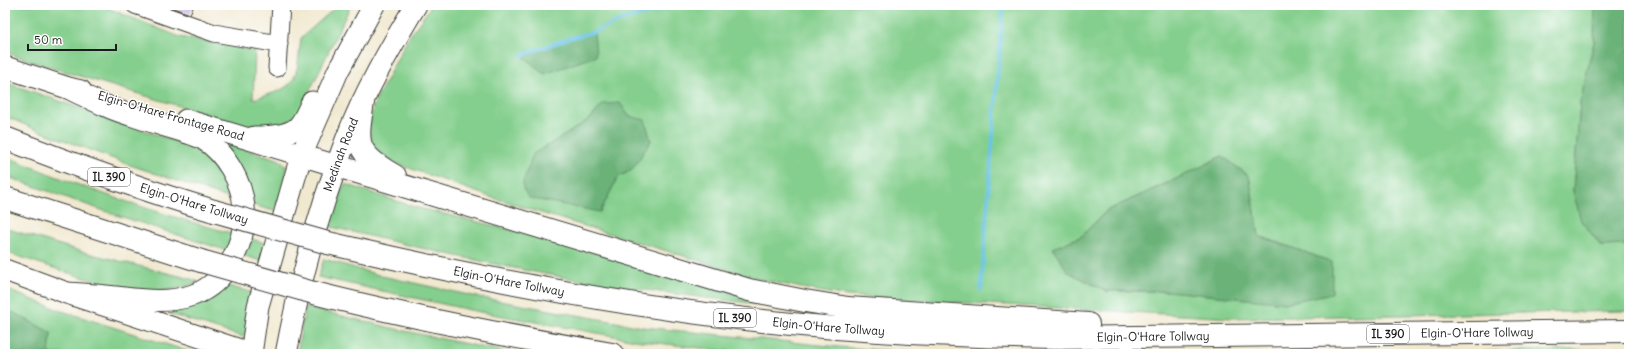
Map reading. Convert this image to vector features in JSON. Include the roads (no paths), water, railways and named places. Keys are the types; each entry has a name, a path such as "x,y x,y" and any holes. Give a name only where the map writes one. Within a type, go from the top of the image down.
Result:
{"highway":[{"path":"363,102 359,141 366,156 382,169 416,190"},
{"name":"Elgin-O'Hare Tollway","path":"5,138 142,189 328,243 481,278 665,309 765,321 863,330 974,336 1148,337 1629,331"},
{"path":"337,166 742,287 805,301 848,308 1105,325 1148,337"},
{"path":"5,198 201,261 314,293 407,315 498,334 612,354"}],"main road":[{"path":"241,136 266,137 280,135 296,128 302,122 359,10 364,5"},
{"path":"5,270 67,293 251,354 258,306 301,156 338,71 374,5"},
{"name":"Medinah Road","path":"286,354 293,316 312,244 346,139 371,84 416,5"},
{"name":"Elgin-O'Hare Frontage Road","path":"5,67 68,88 110,97 337,166"},
{"path":"67,293 173,301 194,295 208,287 222,275 233,258 240,244 244,207 241,189 233,172 220,153 203,139 107,106 68,88"}],"street":[{"path":"134,5 214,33 279,44"},
{"path":"277,68 281,5"}],"waterway":[{"path":"522,55 570,38 594,32 620,21 677,5"},
{"path":"981,290 1003,5"}]}
